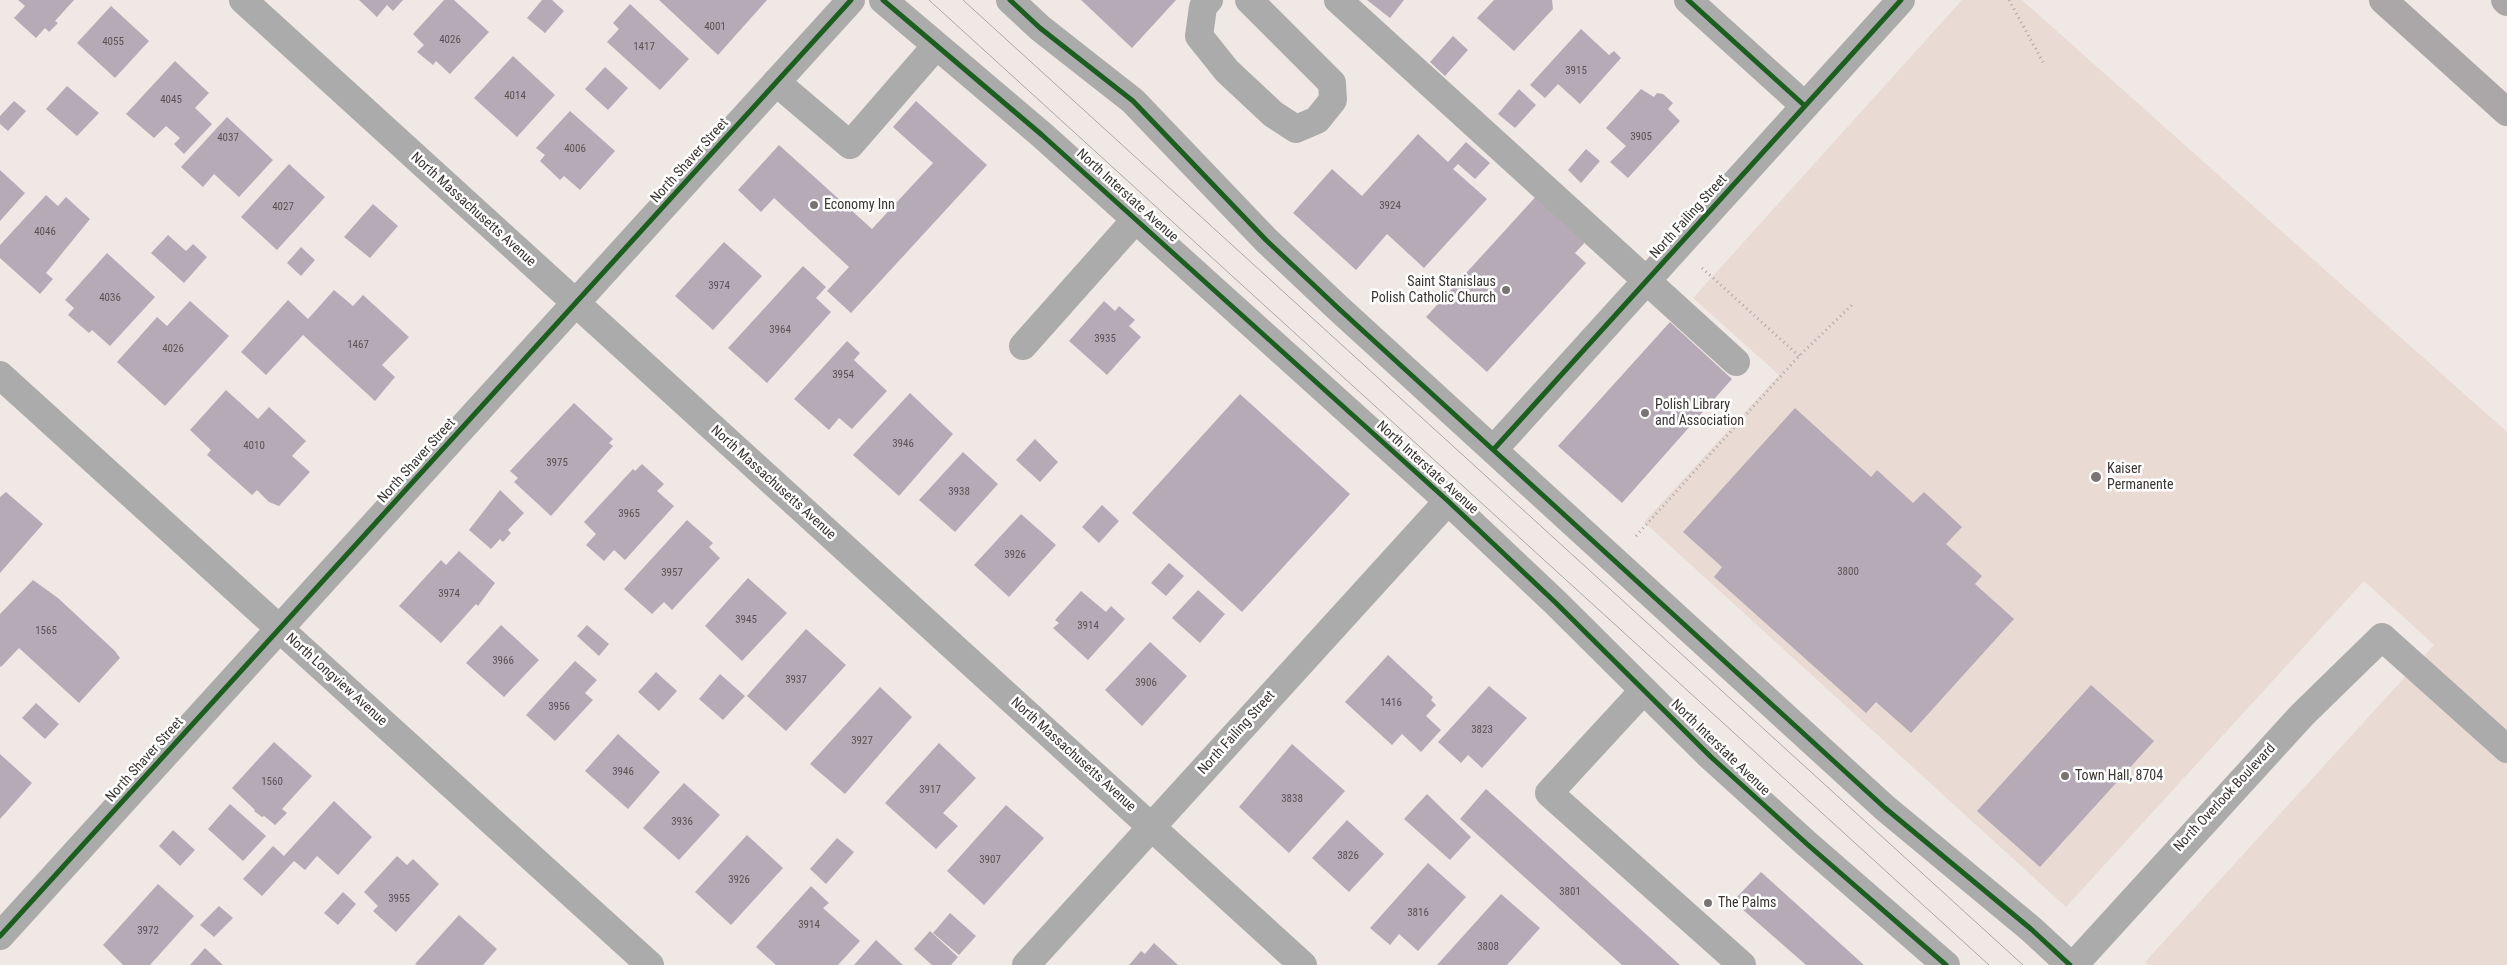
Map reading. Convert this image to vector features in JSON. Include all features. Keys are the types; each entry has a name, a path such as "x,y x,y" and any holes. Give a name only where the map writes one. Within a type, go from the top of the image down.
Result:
{"highway":[{"path":"2383,0 2507,112"}],"street":[{"name":"North Massachusetts Avenue","path":"242,0 1303,965"},
{"name":"North Shaver Street","path":"0,936 851,0"},
{"name":"North Interstate Avenue","path":"883,0 1042,135 1448,501 1711,757 1946,965"},
{"path":"1010,0 1040,28 1132,101 1266,240 1885,808 2072,965"},
{"path":"1209,0 1203,7 1199,36 1227,70 1273,114 1296,129 1317,120 1333,100 1332,83 1248,0"},
{"path":"1338,0 1736,362"},
{"path":"1688,0 1805,106"},
{"name":"North Failing Street","path":"1494,449 1901,0"},
{"path":"776,82 850,145 936,46"},
{"path":"1023,346 1136,219"},
{"name":"North Longview Avenue","path":"0,375 650,965"},
{"name":"North Failing Street","path":"1026,965 1448,501"},
{"name":"North Overlook Boulevard","path":"2072,965 2302,715 2382,637 2507,749"},
{"path":"1644,690 1549,793 1742,965"}],"path":[{"path":"2009,0 2044,64"},
{"path":"1678,247 1799,356"},
{"path":"1614,560 1799,356 1852,305"}],"shaded area":[{"name":"Kaiser Permanente","path":"1962,0 2022,0 2507,432 2507,965 2149,965 2145,962 2434,645 2364,581 2066,907 1644,522 1779,375 1693,298"}],"building":[{"path":"18,0 74,0 55,21 58,23 49,32 45,28 36,38 14,18 25,6"},
{"path":"359,0 403,0 393,11 387,5 377,17"},
{"path":"444,0 454,0 489,32 450,74 436,61 433,65 417,52 424,45 413,34"},
{"path":"542,0 552,0 564,11 545,33 527,18"},
{"path":"659,0 767,0 718,55"},
{"path":"1081,0 1176,0 1132,48"},
{"path":"1367,0 1404,0 1390,18"},
{"path":"1494,0 1552,0 1553,9 1514,51 1477,18"},
{"path":"630,4 689,59 660,90 607,42 619,29 613,23"},
{"path":"111,6 149,41 115,78 77,43"},
{"path":"1581,29 1609,55 1614,51 1621,58 1580,104 1558,84 1545,98 1530,85"},
{"path":"1453,36 1468,50 1445,76 1430,62"},
{"path":"513,56 555,95 517,137 474,98"},
{"path":"175,61 209,93 195,108 212,124 184,154 174,144 180,138 166,126 154,138 126,114"},
{"path":"605,67 628,88 608,110 585,89"},
{"path":"67,86 99,113 77,136 46,109"},
{"path":"1519,89 1536,105 1515,128 1498,114"},
{"path":"1641,89 1654,97 1657,93 1663,94 1673,103 1668,109 1680,121 1628,178 1610,162 1626,146 1606,128"},
{"path":"14,101 26,111 8,131 0,124 0,116"},
{"name":"Economy Inn","path":"916,101 987,165 851,313 827,291 849,267 774,198 761,212 738,190 779,145 872,229 933,163 893,127"},
{"path":"570,111 615,151 580,190 564,176 560,180 540,161 545,155 536,148"},
{"path":"227,117 273,160 239,197 214,174 203,187 181,167"},
{"path":"1418,134 1448,162 1466,142 1490,163 1475,179 1458,164 1453,169 1487,199 1424,268 1387,234 1356,270 1293,213 1332,169 1362,196"},
{"path":"1586,149 1600,161 1581,183 1568,170"},
{"path":"289,164 325,197 277,250 241,217"},
{"path":"0,170 25,193 0,221"},
{"name":"Saint Stanislaus Polish Catholic Church","path":"1540,192 1590,237 1575,253 1586,263 1487,372 1426,317"},
{"path":"46,195 58,206 66,197 90,219 46,273 53,279 40,294 0,258 0,245"},
{"path":"373,204 398,226 370,258 344,237"},
{"path":"168,235 186,251 193,244 207,257 184,283 151,253"},
{"path":"724,242 762,276 713,330 675,296"},
{"path":"301,247 315,260 301,276 287,263"},
{"path":"107,253 155,297 110,346 92,330 89,333 68,315 74,308 65,300"},
{"path":"803,266 826,287 816,298 831,312 767,383 728,348"},
{"path":"334,290 353,306 363,295 409,337 382,365 395,377 375,401 303,335 266,375 241,352 288,300 308,319"},
{"path":"190,301 229,336 165,406 117,362 157,317 167,326"},
{"path":"1104,301 1115,311 1119,306 1135,320 1129,326 1141,337 1107,375 1069,341"},
{"name":"Polish Library and Association","path":"1670,322 1732,379 1622,503 1558,446"},
{"path":"847,341 860,353 854,360 887,391 852,429 839,418 829,430 794,399"},
{"path":"226,390 258,419 269,407 306,441 292,456 310,472 279,506 269,502 257,490 252,495 207,455 211,450 190,430"},
{"path":"910,393 953,434 899,496 853,455"},
{"path":"1240,394 1350,494 1242,612 1132,513"},
{"path":"574,403 613,439 609,443 613,446 551,516 514,482 518,478 510,471"},
{"path":"1795,408 1871,477 1877,470 1913,503 1924,492 1962,527 1946,544 1982,576 1975,584 2014,619 1911,733 1876,702 1866,713 1714,577 1722,567 1683,532"},
{"path":"1035,439 1058,462 1040,482 1016,460"},
{"path":"963,452 998,484 955,532 919,500"},
{"path":"642,464 664,484 657,491 674,506 625,560 614,550 604,561 586,545 596,534 584,522 633,469 635,471"},
{"path":"500,490 524,513 508,530 511,533 503,542 500,539 491,549 469,530"},
{"path":"6,492 43,524 0,573 0,497"},
{"path":"1102,505 1119,521 1099,543 1082,527"},
{"path":"1021,514 1056,545 1009,597 974,565"},
{"path":"687,520 713,543 709,547 720,558 672,610 664,602 652,614 624,589"},
{"path":"459,551 495,583 478,606 476,604 441,643 399,606 441,560 446,565"},
{"path":"1169,563 1184,576 1166,596 1151,583"},
{"path":"748,578 787,613 742,661 705,626"},
{"path":"33,580 58,598 115,651 120,658 79,703 19,648 0,666 0,614"},
{"path":"1198,590 1225,614 1200,643 1172,618"},
{"path":"1081,591 1106,612 1111,606 1125,619 1088,660 1053,628 1059,623 1055,620"},
{"path":"501,625 539,660 504,697 466,663"},
{"path":"587,625 609,644 599,656 577,636"},
{"path":"806,629 846,665 786,731 747,696"},
{"path":"1150,642 1187,676 1142,726 1105,690"},
{"path":"1388,655 1433,697 1431,700 1436,705 1426,716 1441,730 1421,752 1402,734 1392,745 1345,702"},
{"path":"575,661 597,680 585,693 593,700 555,741 526,715"},
{"path":"656,672 677,691 659,711 638,692"},
{"path":"720,674 745,696 723,720 699,699"},
{"name":"Town Hall, 8704","path":"2091,685 2154,741 2040,867 1977,811"},
{"path":"1489,686 1527,718 1482,768 1468,755 1461,763 1438,742"},
{"path":"880,687 912,717 845,794 810,764"},
{"path":"36,703 59,724 45,739 22,718"},
{"path":"618,734 660,772 628,809 585,771"},
{"path":"274,742 312,776 282,809 287,813 275,825 254,811 232,788"},
{"path":"939,743 976,778 943,813 958,826 936,849 885,803"},
{"path":"1292,744 1345,791 1289,853 1239,807"},
{"path":"0,754 32,783 0,819"},
{"path":"684,783 720,815 679,860 643,828"},
{"path":"1486,789 1680,965 1622,965 1460,819"},
{"path":"1427,794 1471,837 1450,860 1404,819"},
{"path":"334,801 372,837 338,875 317,856 305,870 294,861 262,896 243,879 273,846 284,856"},
{"path":"230,804 266,836 243,861 208,829"},
{"path":"1006,805 1044,838 984,905 947,871"},
{"path":"1347,820 1384,854 1349,892 1312,858"},
{"path":"173,830 195,850 180,866 159,846"},
{"path":"747,835 783,868 731,925 695,892"},
{"path":"837,838 854,852 826,884 810,869"},
{"path":"397,856 407,865 413,859 439,884 396,932 373,911 378,906 364,892"},
{"path":"1428,863 1466,897 1418,951 1399,934 1390,945 1370,928"},
{"path":"1761,872 1864,965 1806,965 1733,901"},
{"path":"158,884 194,916 150,965 123,965 103,945"},
{"path":"811,886 829,903 823,908 860,941 838,965 776,965 756,947"},
{"path":"343,892 356,904 338,925 324,913"},
{"path":"1501,894 1540,928 1507,965 1437,965"},
{"path":"219,906 233,918 214,937 200,925"},
{"path":"950,913 976,936 959,955 933,933"},
{"path":"459,915 497,949 483,965 415,964"},
{"path":"930,931 958,957 951,965 932,965 914,949"},
{"path":"876,940 903,965 854,965"},
{"path":"1154,943 1178,965 1129,965 1141,951 1145,954"},
{"path":"205,948 223,965 190,965"}],"tram line":[{"path":"929,0 1989,965"},
{"path":"963,0 2023,965"}],"cycle path":[{"path":"0,936 851,0"},
{"path":"883,0 1042,135 1448,501 1556,603 1711,757 1807,844 1946,965"},
{"path":"1010,0 1040,28 1133,101 1266,240 1338,308 1885,808 2031,929 2070,965"},
{"path":"1688,0 1805,106"},
{"path":"1494,449 1901,0"}],"place":[{"name":"Economy Inn","path":"814,205"},
{"name":"Saint Stanislaus Polish Catholic Church","path":"1506,290"},
{"name":"Polish Library and Association","path":"1645,413"},
{"name":"Kaiser Permanente","path":"2096,477"},
{"name":"Town Hall, 8704","path":"2065,776"},
{"name":"The Palms","path":"1708,903"}]}
